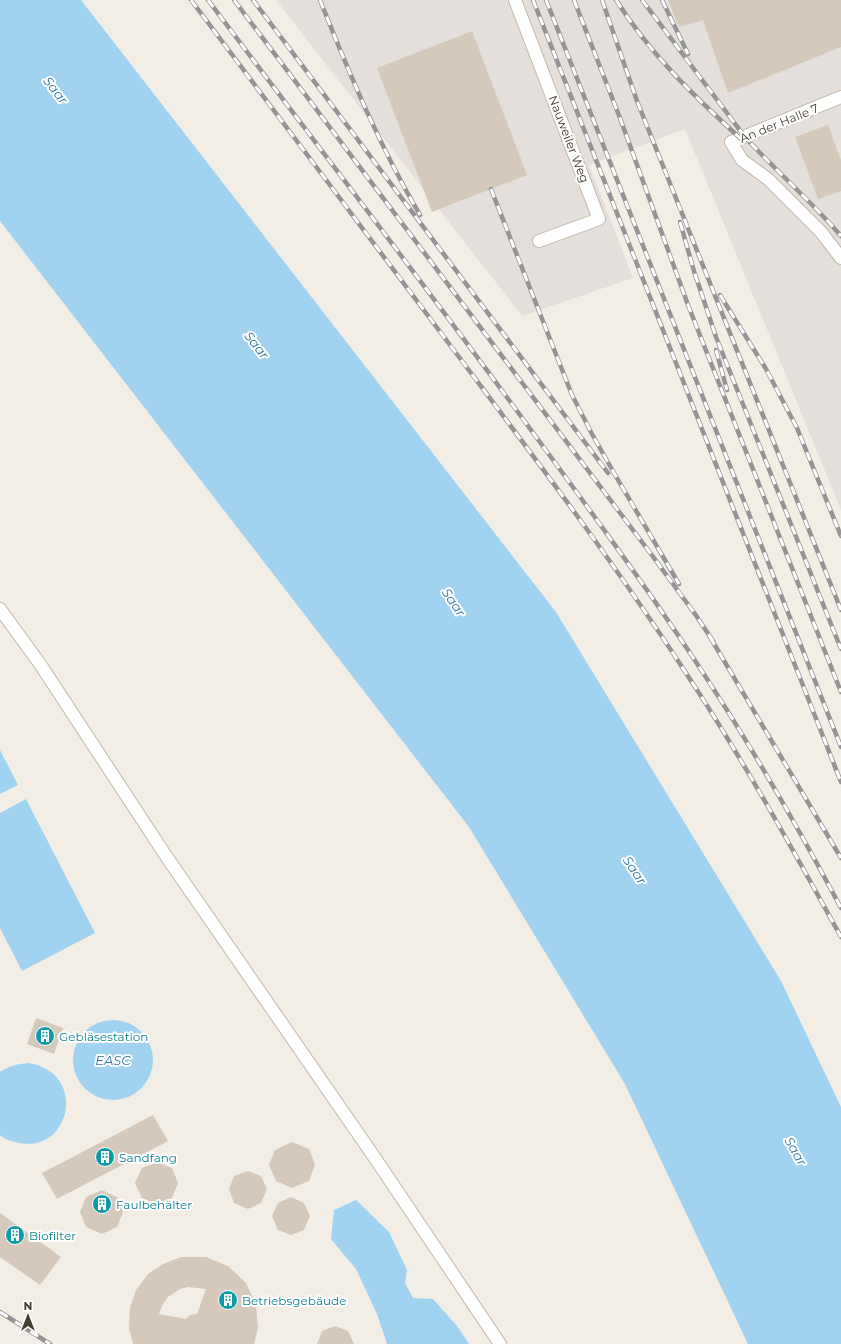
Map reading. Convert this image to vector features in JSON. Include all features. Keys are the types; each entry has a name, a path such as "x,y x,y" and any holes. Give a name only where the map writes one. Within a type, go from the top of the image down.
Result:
{"lane":[{"name":"Nauweiler Weg","path":"515,0 599,219 539,241"},
{"name":"An der Halle 7","path":"841,97 732,142 742,160 768,179 821,232 841,258"},
{"path":"0,609 40,664 166,856 377,1161 500,1344"}],"shaded area":[{"path":"276,0 841,0 841,510 685,129 589,165 633,278 522,316"}],"water":[{"name":"Saar","path":"0,0 81,0 556,612 781,981 841,1107 841,1344 748,1344 625,1084 469,827 0,221"},
{"path":"0,750 18,785 0,794"},
{"path":"26,799 95,933 22,971 0,928 0,813"},
{"name":"EASC","path":"113,1020 128,1023 141,1032 150,1045 153,1060 150,1075 141,1088 128,1097 113,1100 98,1097 85,1088 76,1075 73,1060 76,1045 85,1032 98,1023"},
{"path":"28,1063 47,1069 59,1081 65,1095 66,1110 61,1124 51,1136 37,1143 14,1142 0,1135 0,1072 13,1066"},
{"path":"356,1200 389,1232 407,1270 405,1283 413,1298 433,1299 457,1326 469,1344 387,1344 377,1314 356,1269 331,1239 334,1210"}],"building":[{"path":"668,0 841,0 841,47 728,93 703,20 679,27"},
{"path":"472,31 527,175 432,212 377,68"},
{"path":"828,125 841,160 841,191 818,199 795,137"},
{"name":"Gebläsestation","path":"36,1018 63,1028 54,1054 27,1044"},
{"name":"Sandfang","path":"153,1115 168,1141 57,1199 42,1173"},
{"path":"292,1142 309,1149 315,1165 309,1181 292,1188 276,1181 269,1165 275,1150"},
{"name":"Faulbehälter","path":"157,1162 172,1168 178,1183 172,1198 157,1204 142,1198 135,1183 142,1168"},
{"path":"248,1171 261,1176 267,1189 261,1203 248,1209 234,1203 229,1189 234,1176"},
{"name":"Faulbehälter","path":"102,1190 117,1197 123,1212 117,1227 102,1234 86,1227 80,1212 86,1197"},
{"path":"291,1197 304,1203 310,1216 304,1230 291,1235 278,1230 272,1216 278,1203"},
{"name":"Biofilter","path":"0,1213 61,1257 40,1285 0,1257"},
{"name":"Betriebsgebäude","path":"181,1257 206,1257 228,1266 246,1283 256,1304 258,1328 254,1344 133,1344 129,1328 130,1308 136,1290 148,1274 163,1264","holes":["188,1287 206,1289 197,1314 190,1315 186,1319 159,1314 168,1297 180,1289"]},
{"path":"335,1326 348,1331 354,1344 317,1344 322,1331"}],"railway":[{"path":"191,0 515,431 657,629 746,768 841,937"},
{"path":"208,0 469,346 648,592 714,689 752,751 789,813 841,908"},
{"path":"234,0 654,558 713,641"},
{"path":"253,0 608,473"},
{"path":"320,0 342,55 378,136 420,215"},
{"path":"533,0 841,782"},
{"path":"546,0 841,747"},
{"path":"574,0 620,118 688,305 841,692"},
{"path":"602,0 637,101 841,610"},
{"path":"616,0 629,20 658,57 741,139"},
{"path":"642,0 745,137 841,236"},
{"path":"662,0 688,54"},
{"path":"491,189 572,395 614,473 679,584"},
{"path":"680,222 696,278"},
{"path":"695,274 716,337 841,649"},
{"path":"720,295 766,369 797,428 841,536"},
{"path":"716,350 727,390"},
{"path":"710,637 841,858"},
{"path":"0,1312 50,1344"}],"place":[{"name":"Gebläsestation","path":"45,1036"},
{"name":"Sandfang","path":"105,1157"},
{"name":"Faulbehälter","path":"102,1204"},
{"name":"Biofilter","path":"15,1235"},
{"name":"Betriebsgebäude","path":"228,1300"}]}
